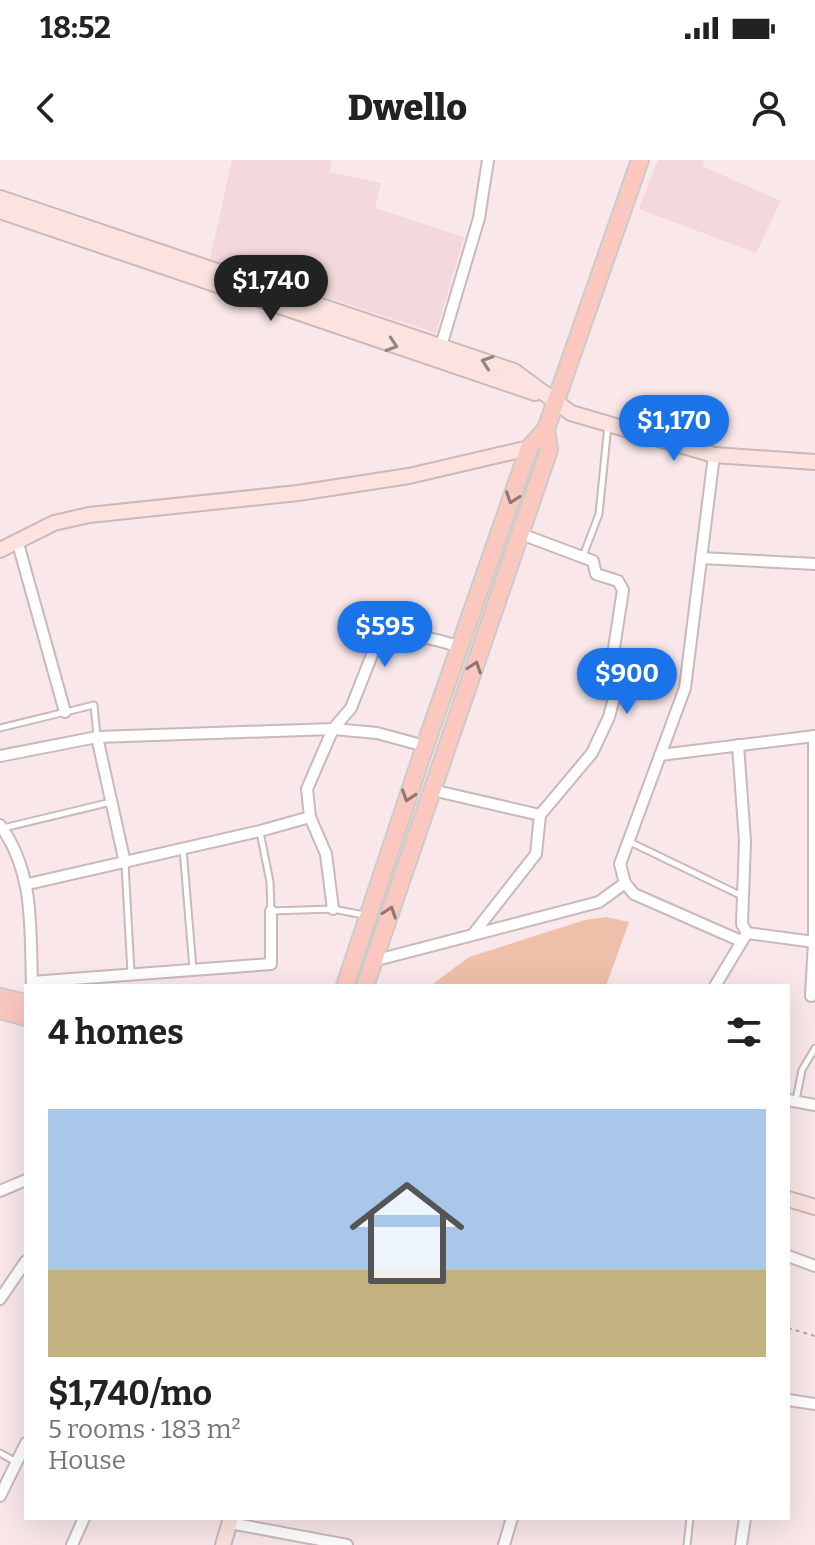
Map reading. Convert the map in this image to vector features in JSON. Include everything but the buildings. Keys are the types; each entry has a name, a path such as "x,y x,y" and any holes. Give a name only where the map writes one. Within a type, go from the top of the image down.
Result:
{"main road":[{"path":"366,984 549,450 546,429 554,400 640,160"},
{"path":"0,198 514,371 571,413 714,455 815,462"},
{"path":"0,211 554,400"},
{"path":"346,984 529,448 546,429"},
{"path":"0,550 54,523 89,515 298,493 395,478 529,448"},
{"path":"0,997 24,1003"},
{"path":"0,1010 24,1016"},
{"path":"790,1200 815,1207"},
{"path":"223,1545 230,1520"}],"street":[{"path":"441,346 479,218 488,160"},
{"path":"714,455 685,688 620,864 625,883 634,894 744,937 815,942"},
{"path":"474,933 536,854 540,815 592,753 609,717 620,675 612,661 623,590 618,581 596,574 593,561 521,534"},
{"path":"17,540 65,712"},
{"path":"701,558 815,564"},
{"path":"333,909 326,854 310,817 307,789 333,729 351,708 379,637 405,634 434,638 460,647"},
{"path":"0,756 97,737 333,729 377,733 425,746"},
{"path":"660,755 815,736 813,997"},
{"path":"97,737 125,863"},
{"path":"716,984 744,937 745,841 738,745"},
{"path":"432,790 540,815"},
{"path":"28,884 310,817"},
{"path":"1,826 15,849 28,884 32,984 271,964 271,911"},
{"path":"373,961 599,902 625,883"},
{"path":"792,1100 815,1105"},
{"path":"0,1191 24,1181"},
{"path":"790,1257 815,1266"},
{"path":"0,1299 24,1264"},
{"path":"790,1400 815,1404"},
{"path":"0,1496 24,1449"},
{"path":"72,1545 83,1520"},
{"path":"234,1520 347,1545"},
{"path":"504,1545 511,1520"},
{"path":"741,1545 745,1520"}],"lane":[{"path":"583,557 599,514 608,424"},
{"path":"0,728 94,705 97,737"},
{"path":"1,826 112,802"},
{"path":"260,831 270,882 271,911 333,909 369,916"},
{"path":"628,842 744,898"},
{"path":"183,849 193,970"},
{"path":"125,863 131,974"},
{"path":"792,1100 802,1070 815,1048"},
{"path":"0,1453 17,1462"},
{"path":"687,1545 690,1520"}],"path":[{"path":"790,1329 815,1336"}],"shaded area":[{"path":"232,160 332,160 329,172 381,183 375,208 464,237 436,333 210,259"},
{"path":"658,160 703,160 704,167 781,201 756,253 639,209"},
{"path":"606,917 629,922 607,984 433,984 469,957 585,920"}]}
